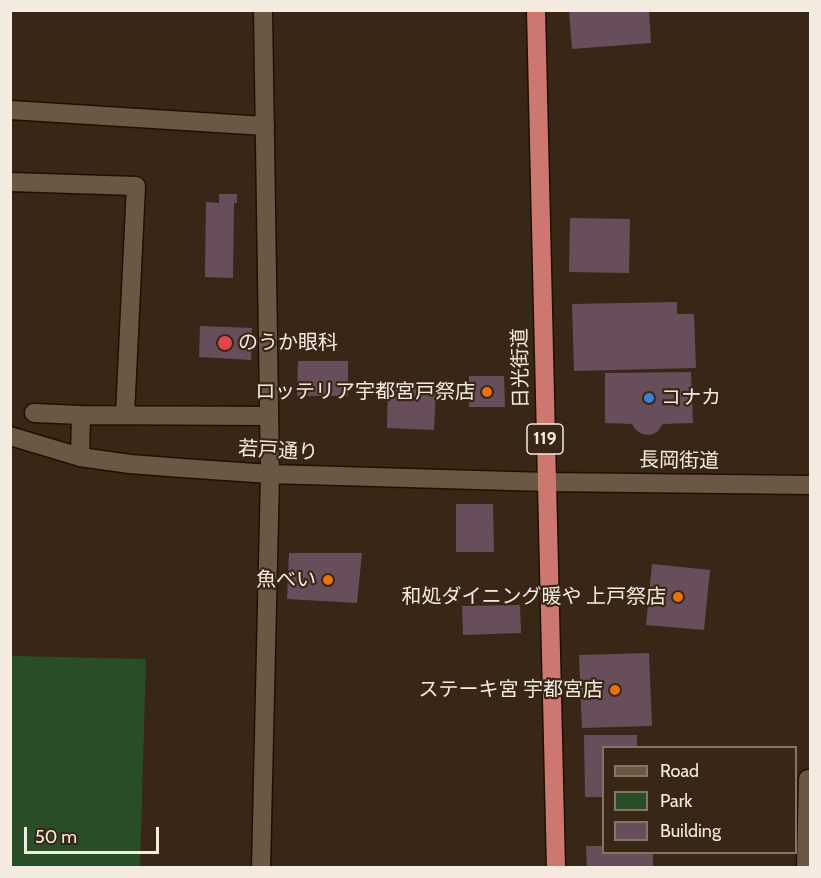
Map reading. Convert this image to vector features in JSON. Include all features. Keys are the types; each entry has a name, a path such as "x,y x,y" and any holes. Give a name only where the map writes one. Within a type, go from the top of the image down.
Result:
{"highway":[{"name":"日光街道","path":"536,10 556,867"}],"street":[{"path":"261,867 270,474 263,10"},
{"path":"10,110 265,126"},
{"path":"10,182 136,186 125,415"},
{"path":"34,412 269,416"},
{"path":"80,456 81,414"},
{"name":"若戸通り","path":"10,436 80,456 130,464 270,474 546,482"},
{"name":"長岡街道","path":"546,482 810,485"},
{"path":"806,867 807,779 810,780"}],"green space":[{"path":"11,656 146,659 140,867 11,867"}],"building":[{"path":"569,10 649,10 651,43 572,49"},
{"path":"219,194 237,194 237,203 234,203 233,278 205,277 206,202 219,203"},
{"path":"570,218 630,219 629,273 569,272"},
{"path":"677,302 677,314 694,314 696,368 574,371 572,304"},
{"name":"のうか眼科","path":"200,326 252,328 251,360 199,357"},
{"path":"298,361 348,361 348,396 297,396"},
{"name":"コナカ","path":"691,372 693,423 663,424 657,432 650,435 642,434 632,424 605,423 605,373"},
{"name":"ロッテリア宇都宮戸祭店","path":"469,376 504,376 505,407 469,407"},
{"path":"388,386 436,388 434,430 387,428"},
{"path":"456,504 493,504 494,552 456,552"},
{"path":"289,553 362,553 357,603 287,599"},
{"name":"和処ダイニング暖や 上戸祭店","path":"652,564 710,570 704,630 646,625"},
{"path":"520,605 521,633 463,635 462,606"},
{"name":"ステーキ宮 宇都宮店","path":"649,653 652,726 582,728 579,655"},
{"path":"584,735 637,735 637,746 602,746 602,797 585,797"},
{"path":"586,846 602,846 602,854 653,854 653,868 587,868"}],"place":[{"name":"のうか眼科","path":"225,343"},
{"name":"ロッテリア宇都宮戸祭店","path":"487,392"},
{"name":"コナカ","path":"649,398"},
{"name":"魚べい","path":"328,580"},
{"name":"和処ダイニング暖や 上戸祭店","path":"678,597"},
{"name":"ステーキ宮 宇都宮店","path":"615,690"}]}
